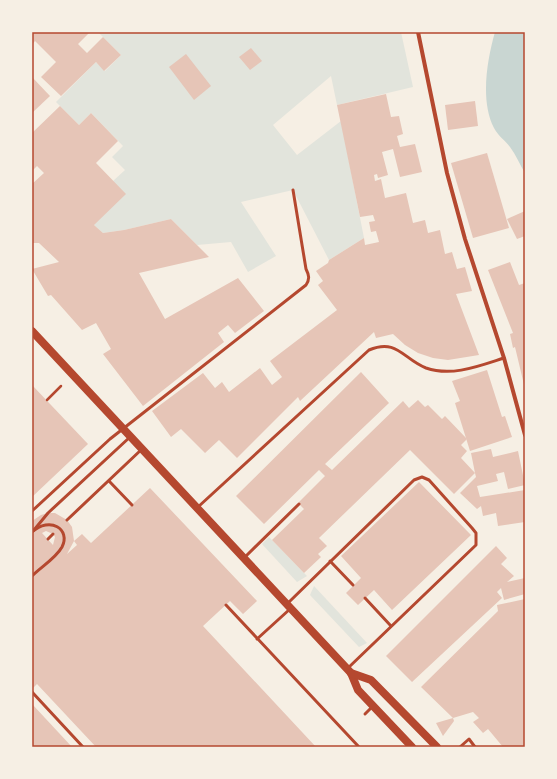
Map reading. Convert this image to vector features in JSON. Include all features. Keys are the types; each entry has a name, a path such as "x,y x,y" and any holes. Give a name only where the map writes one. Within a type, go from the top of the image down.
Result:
{"main road":[{"path":"32,331 349,671 358,690 412,747"},
{"path":"349,671 371,680 437,747"}],"street":[{"path":"418,32 447,173 465,239 504,358 525,435"}],"lane":[{"path":"32,511 122,428 306,285 309,278 306,269 293,190"},
{"path":"197,508 369,350 385,345 393,347 426,368 442,371 459,371 478,367 504,358"},
{"path":"33,531 48,513 130,436"},
{"path":"67,520 142,449"},
{"path":"258,639 330,561 414,480 422,477 429,480 472,528 476,533 476,544 392,626 349,671"},
{"path":"109,481 132,505"},
{"path":"243,558 299,504"},
{"path":"32,576 62,547 63,540 59,528 53,524 46,523 40,525 33,531"},
{"path":"48,539 53,534"},
{"path":"330,561 353,585"},
{"path":"365,598 392,626"},
{"path":"226,605 359,747"},
{"path":"32,692 83,747"},
{"path":"365,714 373,706"},
{"path":"460,747 469,739 475,747"}],"path":[{"path":"47,400 60,386"}],"shaded area":[{"path":"98,32 401,32 413,87 337,105 331,76 273,125 297,155 341,121 364,238 329,260 293,190 241,202 276,256 248,272 231,242 197,245 171,219 124,230 103,233 94,225 113,181 125,170 112,157 123,146 91,113 79,125 56,102 96,62 105,71 121,55"},
{"path":"495,32 525,32 525,173 512,150 494,128 487,106 487,68"},
{"path":"269,537 307,576 297,582 262,544"},
{"path":"314,586 367,643 359,647 310,595"}],"building":[{"path":"32,32 90,32 78,44 87,53 103,37 121,55 104,71 96,62 61,96 41,77 56,62 35,41 32,45"},
{"path":"251,48 262,61 250,70 239,57"},
{"path":"186,54 211,86 194,100 169,67"},
{"path":"32,77 50,96 32,113"},
{"path":"386,94 391,117 399,116 403,134 397,136 400,147 415,144 422,172 400,177 393,149 382,152 388,175 378,178 377,174 374,175 375,181 381,179 385,198 406,193 413,223 425,220 428,233 440,230 445,254 452,252 457,269 465,267 472,291 456,294 479,355 448,360 433,358 418,353 405,345 393,334 376,338 374,332 300,401 298,397 237,458 219,440 205,453 181,429 171,437 152,411 203,373 215,388 222,382 229,392 260,368 272,385 282,377 270,361 337,310 318,285 323,281 316,271 328,263 329,260 364,238 365,245 379,242 376,231 371,232 369,222 375,221 373,215 360,217 337,105"},
{"path":"475,101 478,126 448,130 445,105"},
{"path":"60,106 79,125 91,113 118,141 96,163 126,194 94,225 103,233 124,230 171,219 209,257 139,273 165,319 238,278 264,311 235,333 228,325 218,333 224,342 143,406 103,354 111,349 96,323 82,330 51,295 48,296 32,269 59,262 39,243 32,243 32,184 44,173 37,166 32,171 32,133"},
{"path":"487,153 509,228 473,238 451,163"},
{"path":"525,211 525,236 517,239 507,219"},
{"path":"510,262 519,285 525,283 525,389 515,347 513,348 510,334 513,333 488,270"},
{"path":"487,370 502,417 505,416 512,437 470,451 455,403 460,401 452,381"},
{"path":"361,372 389,403 325,464 332,470 403,401 409,408 418,400 425,407 428,405 442,419 445,416 467,439 461,445 467,451 461,458 475,473 454,494 410,450 319,538 327,546 318,554 321,557 304,573 272,540 304,509 298,503 325,476 319,470 264,524 236,496"},
{"path":"32,385 88,444 32,497"},
{"path":"491,449 493,457 518,451 525,485 508,489 504,472 496,474 498,481 477,486 480,497 525,490 525,522 498,526 496,513 483,516 481,506 477,509 460,493 476,477 471,453"},
{"path":"419,482 471,535 392,610 374,590 358,605 346,593 361,578 341,556"},
{"path":"150,488 257,601 243,614 230,601 203,626 316,747 96,747 37,684 32,689 32,521 41,515 55,513 67,520 72,527 74,541 82,534 91,543","holes":["46,531 53,534 55,537 53,545 42,533","74,541 77,545 67,554"]},
{"path":"496,546 507,558 501,564 514,576 507,582 525,578 525,594 504,600 501,588 497,592 502,598 412,682 386,656"},
{"path":"525,599 525,747 503,747 488,729 483,733 473,722 479,718 473,712 453,718 421,687 498,611 497,605"},
{"path":"32,704 72,747 32,747"},
{"path":"453,718 454,721 443,736 436,723"}]}
